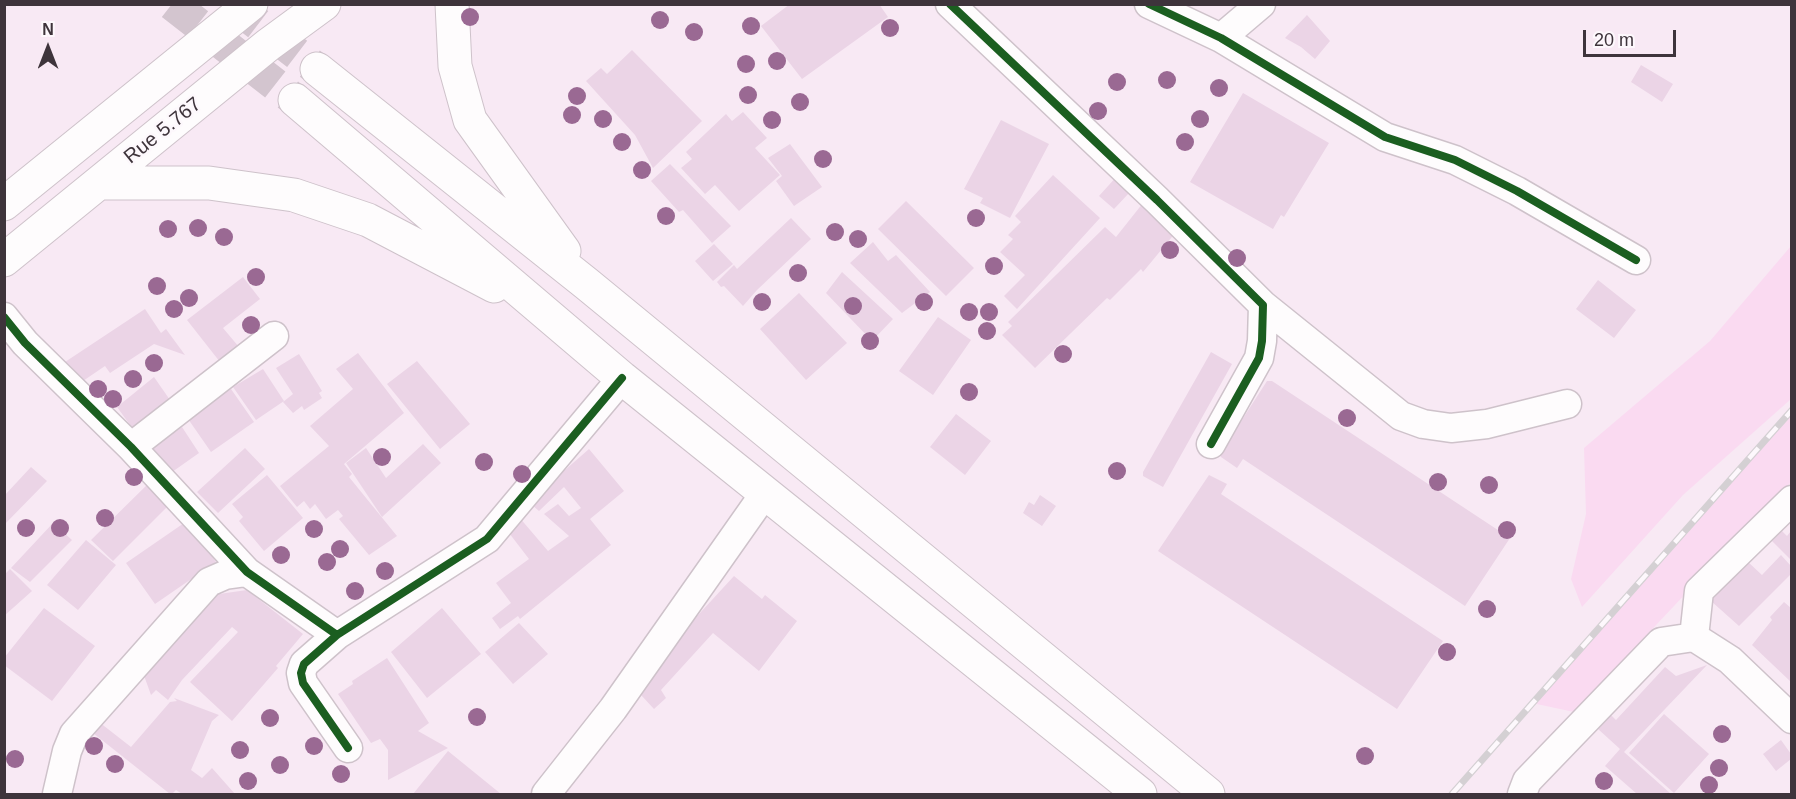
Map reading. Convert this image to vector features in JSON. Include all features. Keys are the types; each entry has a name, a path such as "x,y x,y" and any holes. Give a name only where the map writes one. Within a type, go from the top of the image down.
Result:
{"highway":[{"path":"12,192 251,4"},
{"name":"Rue 5.767","path":"4,260 268,45 324,4"},
{"path":"452,4 455,66 470,120 587,284"},
{"path":"317,69 587,284 1208,795"},
{"path":"295,100 622,378 1140,795"},
{"path":"100,183 209,183 294,195 368,220 551,316"}],"street":[{"path":"950,4 1157,200 1263,305 1401,416 1423,424 1451,428 1487,424 1567,404"},
{"path":"1149,4 1221,38 1385,137 1455,160 1517,191 1636,260"},
{"path":"1221,38 1261,4"},
{"path":"1211,444 1259,358 1263,305"},
{"path":"4,316 25,343 131,447 247,572 337,635"},
{"path":"131,447 274,336"},
{"path":"348,748 303,683 301,673 304,664 337,635 487,539 622,378"},
{"path":"546,795 613,709 765,493"},
{"path":"1694,638 1699,591 1791,500"},
{"path":"57,795 67,751 74,734 209,582 225,575 247,572"},
{"path":"1522,795 1527,781 1662,642 1694,638 1730,660 1791,719"}],"shaded area":[{"path":"1791,246 1791,399 1683,495 1582,607 1571,579 1586,514 1584,448 1710,341"},
{"path":"1791,410 1791,482 1574,712 1532,703"}],"building":[{"path":"790,4 879,4 888,17 802,79 761,26"},
{"path":"1307,15 1330,41 1315,59 1301,47 1285,38"},
{"path":"632,50 702,121 653,168 635,135 586,81 601,68 607,74"},
{"path":"1641,65 1673,84 1662,102 1631,82"},
{"path":"1243,93 1329,143 1284,217 1281,215 1273,229 1190,182"},
{"path":"743,112 767,138 755,148 780,175 739,211 715,185 705,194 681,168 692,159 686,152 726,114 732,121"},
{"path":"1001,120 1049,144 1010,218 980,203 983,198 964,189"},
{"path":"790,144 822,187 794,206 776,181 782,176 768,158"},
{"path":"670,164 731,226 712,243 683,210 679,212 651,181"},
{"path":"1053,175 1100,218 1017,309 1004,296 1025,275 1000,252 1013,239 1008,235 1021,222 1015,216"},
{"path":"1118,175 1130,192 1114,209 1099,196"},
{"path":"906,201 974,268 946,296 878,229"},
{"path":"1143,203 1176,232 1143,272 1141,269 1110,300 1107,298 1035,368 1002,335 1012,326 1008,322 1105,227 1116,237"},
{"path":"791,218 811,239 743,306 724,286 721,287 717,282 734,265 737,269"},
{"path":"873,242 888,261 896,255 930,292 902,313 850,263"},
{"path":"714,244 733,264 713,281 695,261"},
{"path":"842,272 893,319 872,341 826,293"},
{"path":"243,277 260,299 223,328 239,347 220,362 187,320"},
{"path":"1598,280 1636,310 1614,338 1576,309"},
{"path":"799,293 847,343 806,380 760,329"},
{"path":"145,309 161,333 166,329 185,355 154,344 110,373 105,366 80,383 65,362"},
{"path":"938,317 971,340 933,395 899,371"},
{"path":"1211,352 1232,364 1163,487 1143,476 1143,472"},
{"path":"358,353 404,413 344,464 352,474 349,477 397,536 369,555 339,519 343,516 338,510 326,519 315,504 310,509 304,501 297,507 280,486 329,446 310,426 353,389 336,369"},
{"path":"299,354 322,391 319,393 322,398 304,410 302,406 293,413 283,402 293,394 276,368"},
{"path":"417,361 470,424 440,449 387,384"},
{"path":"263,369 284,401 256,420 233,387"},
{"path":"154,377 170,400 133,429 117,407"},
{"path":"1267,381 1272,381 1510,538 1465,606 1243,459 1237,468 1221,457 1220,454"},
{"path":"231,389 254,422 211,452 186,416"},
{"path":"956,414 991,441 965,475 930,447"},
{"path":"182,427 199,453 165,477 147,451"},
{"path":"423,444 441,463 382,517 346,463 366,448 386,478"},
{"path":"245,448 265,469 218,513 197,492"},
{"path":"589,449 624,491 590,519 611,545 520,619 518,616 500,629 492,618 511,603 496,583 529,559 506,529 519,517 548,551 569,536 544,514 558,504 569,516 581,508 564,487 539,511 532,505 557,477"},
{"path":"31,467 47,481 4,525 4,496"},
{"path":"267,475 303,518 264,551 239,521 243,517 232,504"},
{"path":"1209,475 1227,484 1221,494 1443,641 1397,709 1158,551"},
{"path":"152,480 173,501 113,561 91,540"},
{"path":"1040,495 1056,506 1042,526 1023,513 1029,502 1034,505"},
{"path":"187,521 216,562 155,604 126,563"},
{"path":"53,523 72,540 30,582 11,568"},
{"path":"1782,531 1787,536 1791,531 1791,560 1772,541"},
{"path":"86,540 116,565 78,610 47,585"},
{"path":"1781,555 1791,566 1791,574 1739,626 1711,601 1747,561 1762,575"},
{"path":"10,569 32,591 4,616 4,575"},
{"path":"734,576 762,599 765,595 797,621 759,671 713,633 661,690 666,698 654,709 641,695 640,684 643,675"},
{"path":"247,590 303,634 276,666 278,668 232,721 190,682 238,632 232,627 182,680 168,700 156,690 151,695 142,670 205,596"},
{"path":"1784,602 1791,608 1791,682 1752,645 1772,620 1770,617"},
{"path":"44,608 95,646 52,701 4,665 4,658"},
{"path":"442,608 481,654 427,698 391,652"},
{"path":"519,623 548,654 513,684 485,652"},
{"path":"387,658 429,723 418,731 448,748 388,780 388,750 380,739 371,743 338,694 353,684 352,681"},
{"path":"1707,665 1624,752 1671,794 1637,794 1605,766 1620,749 1598,729 1611,715 1616,720 1665,667 1676,676"},
{"path":"174,698 219,715 212,721 191,770 202,778 212,768 235,794 182,794 176,790 170,794 93,733 99,722 131,747 170,702 177,701"},
{"path":"1664,714 1709,754 1674,793 1629,753"},
{"path":"1781,740 1791,754 1791,759 1776,771 1763,754"},
{"path":"448,751 501,794 413,794"}],"tunnel":[{"path":"172,4 295,100"},
{"path":"232,4 317,69"}],"railway":[{"path":"1452,794 1792,410"}],"cycle path":[{"path":"950,4 1157,200 1263,305 1259,358 1211,444"},
{"path":"1149,4 1221,38 1385,137 1455,160 1517,191 1636,260"},
{"path":"4,317 25,343 131,447 247,572 337,635"},
{"path":"348,748 303,683 301,673 304,664 337,635 487,539 622,378"}]}
